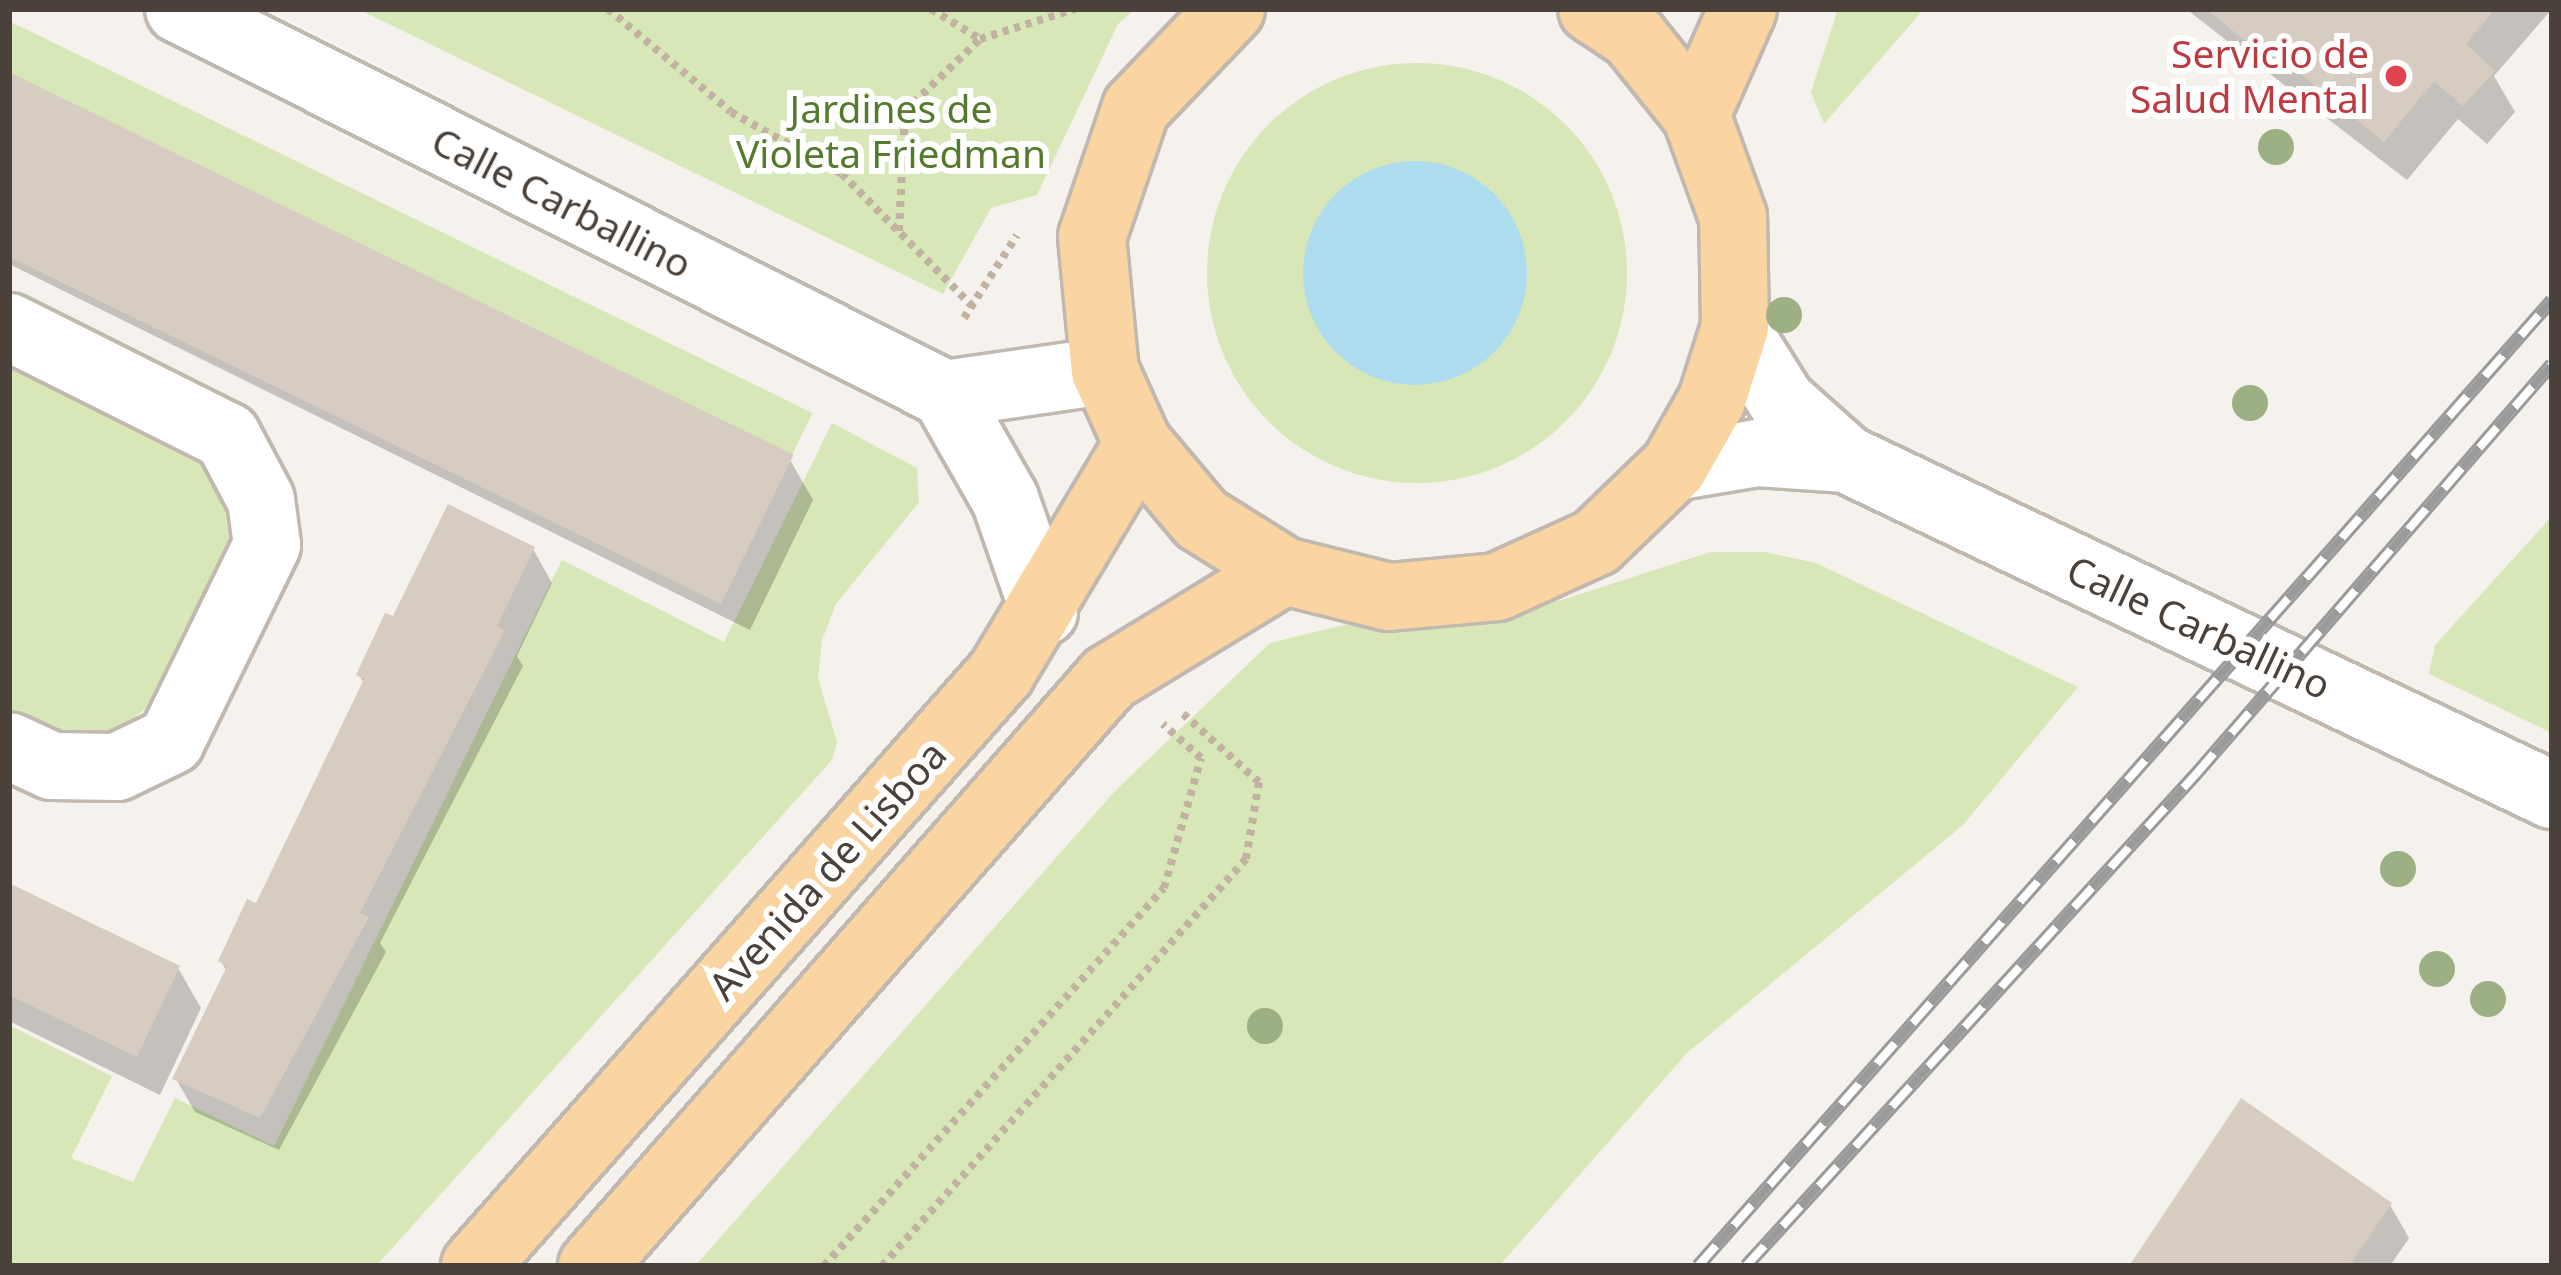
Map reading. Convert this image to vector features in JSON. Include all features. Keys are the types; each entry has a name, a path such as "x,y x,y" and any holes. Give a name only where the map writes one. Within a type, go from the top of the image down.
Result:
{"main road":[{"path":"1232,9 1136,108 1092,237 1105,371 1138,444 1201,519 1284,571 1390,597 1497,587 1596,542 1674,467 1712,400 1735,327 1733,217 1696,115 1633,36 1592,9"},
{"path":"1696,115 1743,9"},
{"name":"Avenida de Lisboa","path":"475,1266 1001,673 1044,611 1138,444"},
{"path":"592,1266 1138,689 1284,571"}],"street":[{"name":"Calle Carballino","path":"179,9 945,394"},
{"path":"9,327 226,436 261,500 267,545 171,741 117,767 52,766 9,746"},
{"name":"Calle Carballino","path":"1735,327 1781,402 1846,459 2552,795"},
{"path":"1044,611 1005,499 945,394 1105,371"},
{"name":"Calle Carballino","path":"1674,467 1758,453 1846,459"}],"path":[{"path":"608,9 731,112 842,173 984,318"},
{"path":"931,9 980,39"},
{"path":"898,231 905,111 980,39 1075,9"},
{"path":"824,1266 1164,888 1201,758 1138,689"},
{"path":"882,1266 1246,860 1259,782 1138,689"}],"green space":[{"name":"Jardines de Violeta Friedman","path":"358,9 1135,9 1118,24 1037,195 991,208 943,294"},
{"path":"1838,9 1924,9 1824,124 1811,92"},
{"path":"9,21 813,413 791,458 9,77"},
{"path":"1417,63 1458,67 1497,79 1534,98 1565,125 1592,156 1611,193 1623,232 1627,273 1623,314 1611,353 1592,390 1565,421 1534,448 1497,467 1458,479 1417,483 1376,479 1337,467 1300,448 1269,421 1242,390 1223,353 1211,314 1207,273 1211,232 1223,193 1242,156 1269,125 1300,98 1337,79 1376,67"},
{"path":"9,366 193,452 230,511 233,540 167,692 113,734 68,739 9,709"},
{"path":"832,423 917,468 919,502 836,604 822,640 818,678 837,742 832,760 376,1266 9,1266 9,1025 112,1076 71,1158 133,1182 175,1098 274,1146 562,560 724,642"},
{"path":"2552,516 2552,733 2429,674 2435,645"},
{"path":"1710,552 1765,552 1816,563 2078,687 1963,825 1687,1053 1499,1266 695,1266 1115,791 1270,643 1380,616 1503,611 1562,600"}],"water":[{"path":"1415,161 1458,170 1494,194 1518,230 1527,273 1518,316 1494,352 1458,376 1415,385 1372,376 1336,352 1312,316 1303,273 1312,230 1336,194 1372,170"}],"building":[{"name":"Servicio de Salud Mental","path":"2206,9 2495,9 2466,44 2495,71 2463,106 2434,81 2384,142 2270,49 2264,56"},
{"path":"9,72 794,455 721,604 9,257"},
{"path":"448,504 535,547 497,626 505,630 360,913 369,917 260,1118 172,1079 227,966 218,961 247,899 256,903 364,679 356,675 385,613 393,616"},
{"path":"9,883 180,966 137,1057 9,995"},
{"path":"2241,1098 2392,1203 2349,1266 2129,1266"}],"railway":[{"path":"1698,1266 2552,300"},
{"path":"1746,1266 2196,774 2552,364"}],"place":[{"name":"Servicio de Salud Mental","path":"2396,76"}]}
